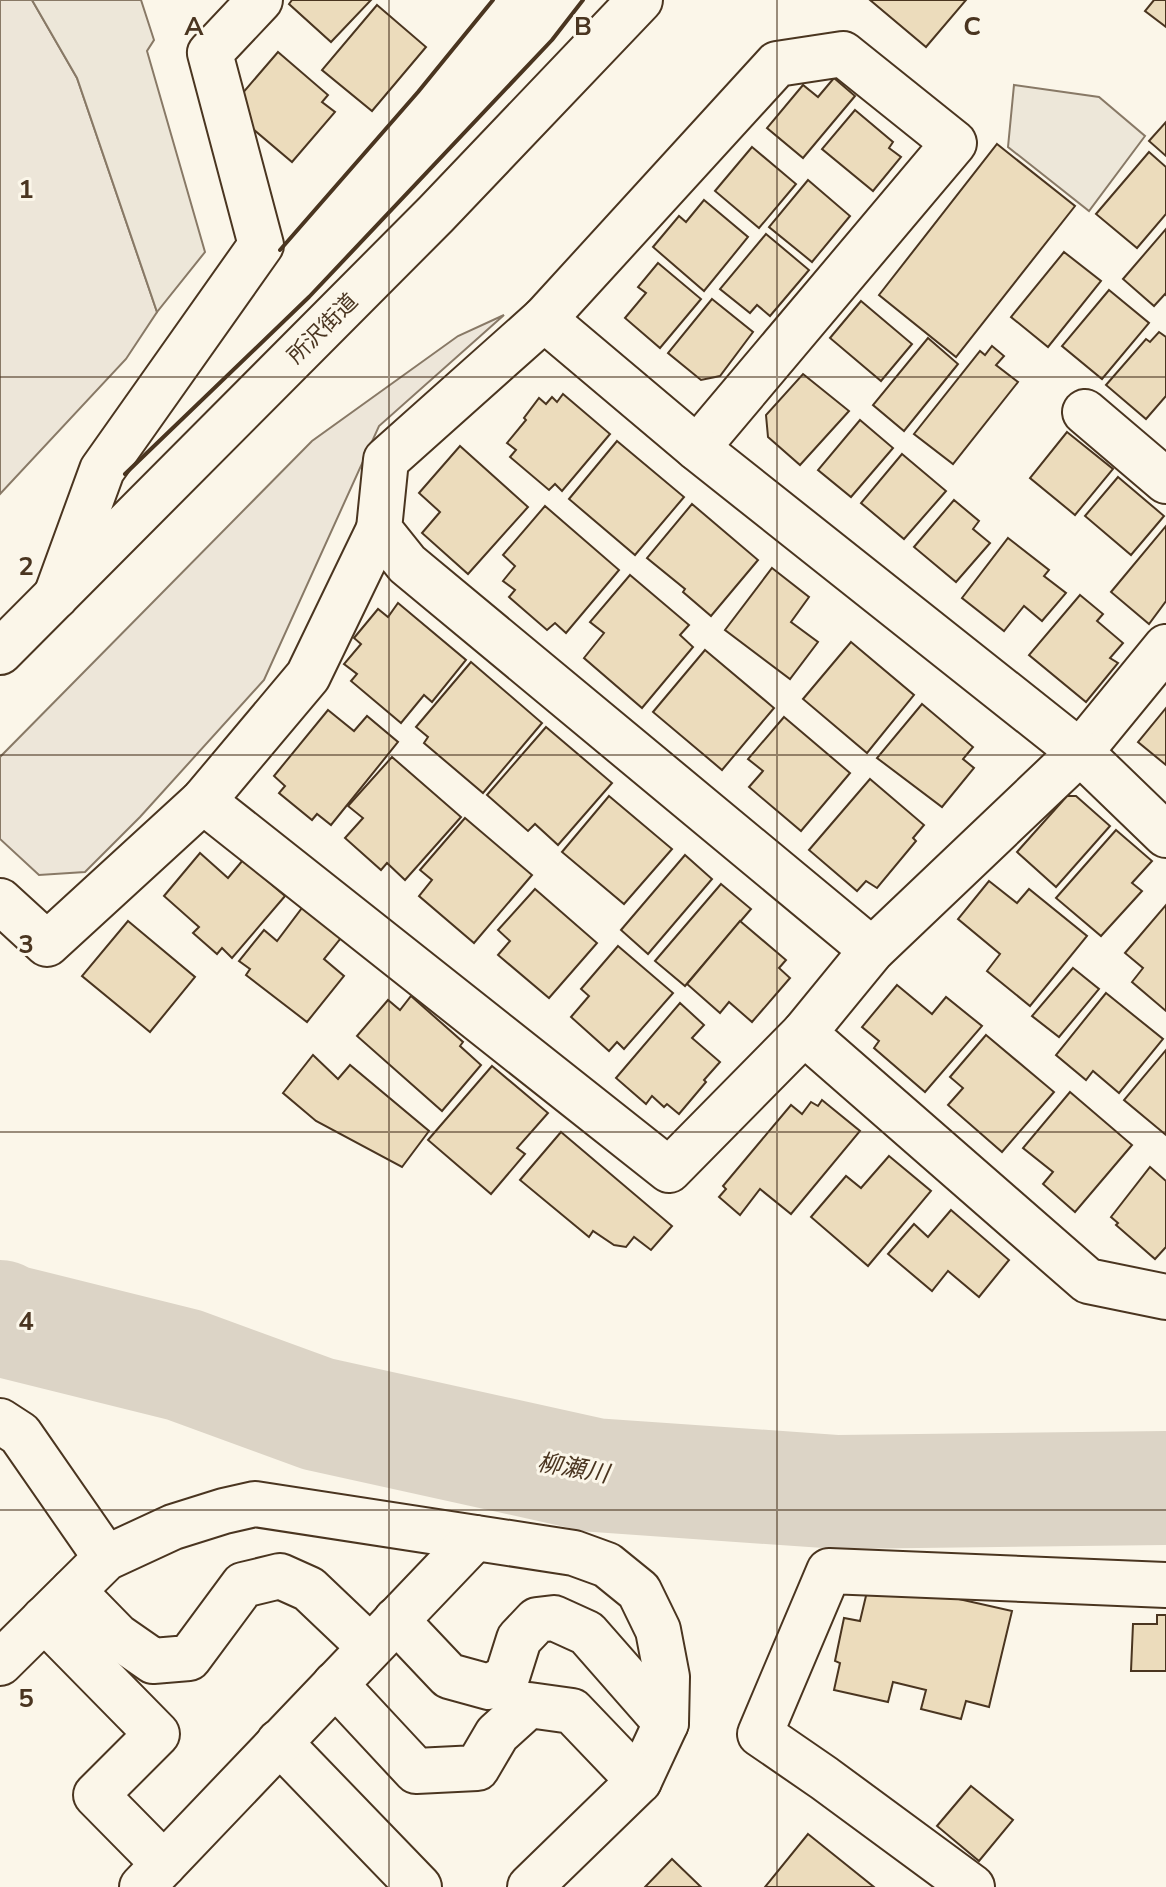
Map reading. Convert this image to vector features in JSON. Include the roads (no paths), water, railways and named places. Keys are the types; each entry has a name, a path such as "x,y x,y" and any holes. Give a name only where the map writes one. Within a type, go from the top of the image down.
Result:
{"street":[{"path":"56,596 102,470 261,245 210,53 260,0"},
{"name":"所沢街道","path":"0,652 436,214 640,0"},
{"path":"0,901 47,944 203,801 308,676 379,529 386,460 544,319 777,64 843,54 954,143 697,448"},
{"path":"544,319 697,448 1080,752 1166,835"},
{"path":"1085,412 1166,481"},
{"path":"379,529 407,564 872,950"},
{"path":"203,801 669,1170 804,1033 872,950 1080,752 1166,647"},
{"path":"804,1033 1088,1281 1166,1297"},
{"path":"0,1421 20,1434 106,1558"},
{"path":"0,1663 106,1558 173,1527 255,1504 574,1553 607,1565 639,1591 658,1630 667,1677 666,1723 639,1781 530,1887"},
{"path":"59,1605 157,1734 96,1795 153,1876 475,1538"},
{"path":"972,1887 760,1734 829,1571 1166,1585"},
{"path":"59,1605 117,1636 153,1661 189,1658 243,1585 280,1576 309,1589 449,1676 489,1687 507,1677 519,1639 537,1620 554,1618 587,1633 666,1723"},
{"path":"335,1684 416,1771 477,1768 497,1734 529,1705 572,1711 639,1781"},
{"path":"279,1742 419,1887"}],"waterway":[{"name":"柳瀬川","path":"0,1317 184,1365 318,1414 594,1475 838,1492 1166,1488"}]}
